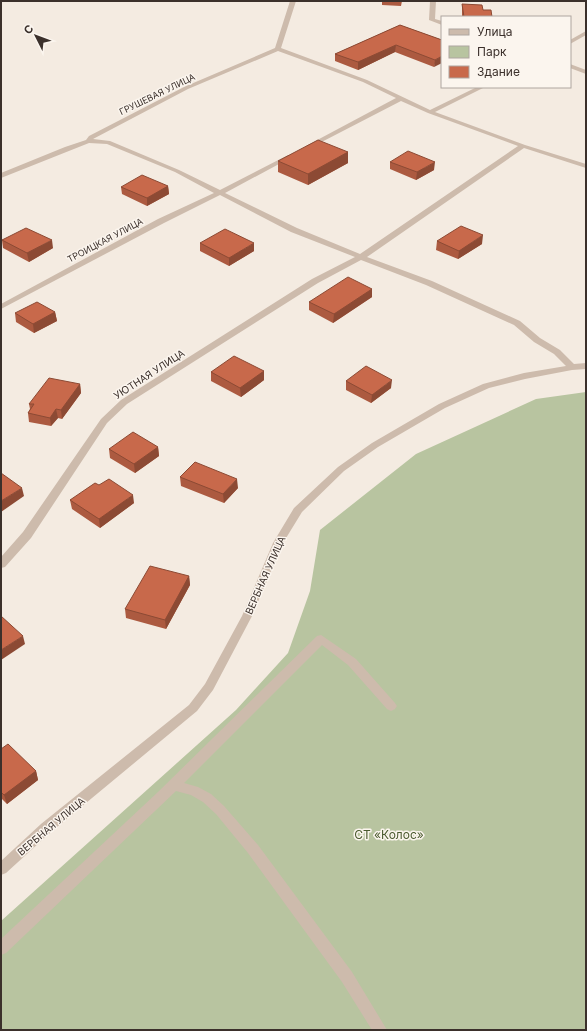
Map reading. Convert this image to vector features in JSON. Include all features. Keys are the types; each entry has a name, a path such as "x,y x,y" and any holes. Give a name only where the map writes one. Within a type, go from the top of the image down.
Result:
{"street":[{"path":"293,1 278,49 365,81 430,112 523,146 586,166"},
{"path":"433,1 432,20 441,23"},
{"path":"571,41 586,33"},
{"name":"ГРУШЕВАЯ УЛИЦА","path":"1,176 67,148 88,141 91,137 186,88 278,49"},
{"path":"571,66 586,72"},
{"path":"430,112 480,88"},
{"path":"303,150 401,98"},
{"path":"88,141 103,141 115,145 177,171 294,230 429,284 517,323 537,340 557,352 572,367"},
{"name":"УЮТНАЯ УЛИЦА","path":"1,564 27,535 104,420 124,402 315,281 361,257 523,146"},
{"name":"ТРОИЦКАЯ УЛИЦА","path":"1,307 161,221 296,153"},
{"name":"ВЕРБНАЯ УЛИЦА","path":"1,869 46,828 193,708 208,687 247,616 278,543 298,510 341,469 375,445 435,410 486,386 524,376 572,367 586,366"},
{"path":"1,948 70,885 174,785 321,638 352,662 391,706"},
{"path":"174,785 194,791 207,798 253,849 347,977 380,1030"}],"green space":[{"name":"СТ «Колос»","path":"586,392 586,1030 1,1030 1,921 236,710 288,653 310,591 320,530 416,454 536,399"}],"building":[{"path":"462,4 482,5 483,10 491,10 492,16 464,16"},
{"path":"400,25 441,40 441,57 435,60 396,45 358,62 335,54"},
{"path":"318,140 348,152 308,174 278,161"},
{"path":"408,151 435,162 417,172 390,162"},
{"path":"142,175 168,186 147,198 121,187"},
{"path":"461,226 483,235 459,251 437,241"},
{"path":"26,228 52,240 27,253 2,240"},
{"path":"225,229 254,243 229,258 200,243"},
{"path":"348,277 372,289 334,314 309,302"},
{"path":"37,302 55,312 33,324 15,313"},
{"path":"234,356 264,371 240,388 211,372"},
{"path":"366,366 392,380 372,395 346,381"},
{"path":"49,378 80,384 61,410 56,409 50,418 28,413 34,404 29,404"},
{"path":"133,432 158,447 134,464 109,449"},
{"path":"195,462 237,479 223,494 180,477"},
{"path":"1,473 22,488 1,501"},
{"path":"109,479 133,495 99,519 70,500 95,483 99,485"},
{"path":"150,566 189,576 165,620 125,609"},
{"path":"1,616 23,636 1,650"},
{"path":"8,744 36,771 4,795 1,792 1,749"}]}
